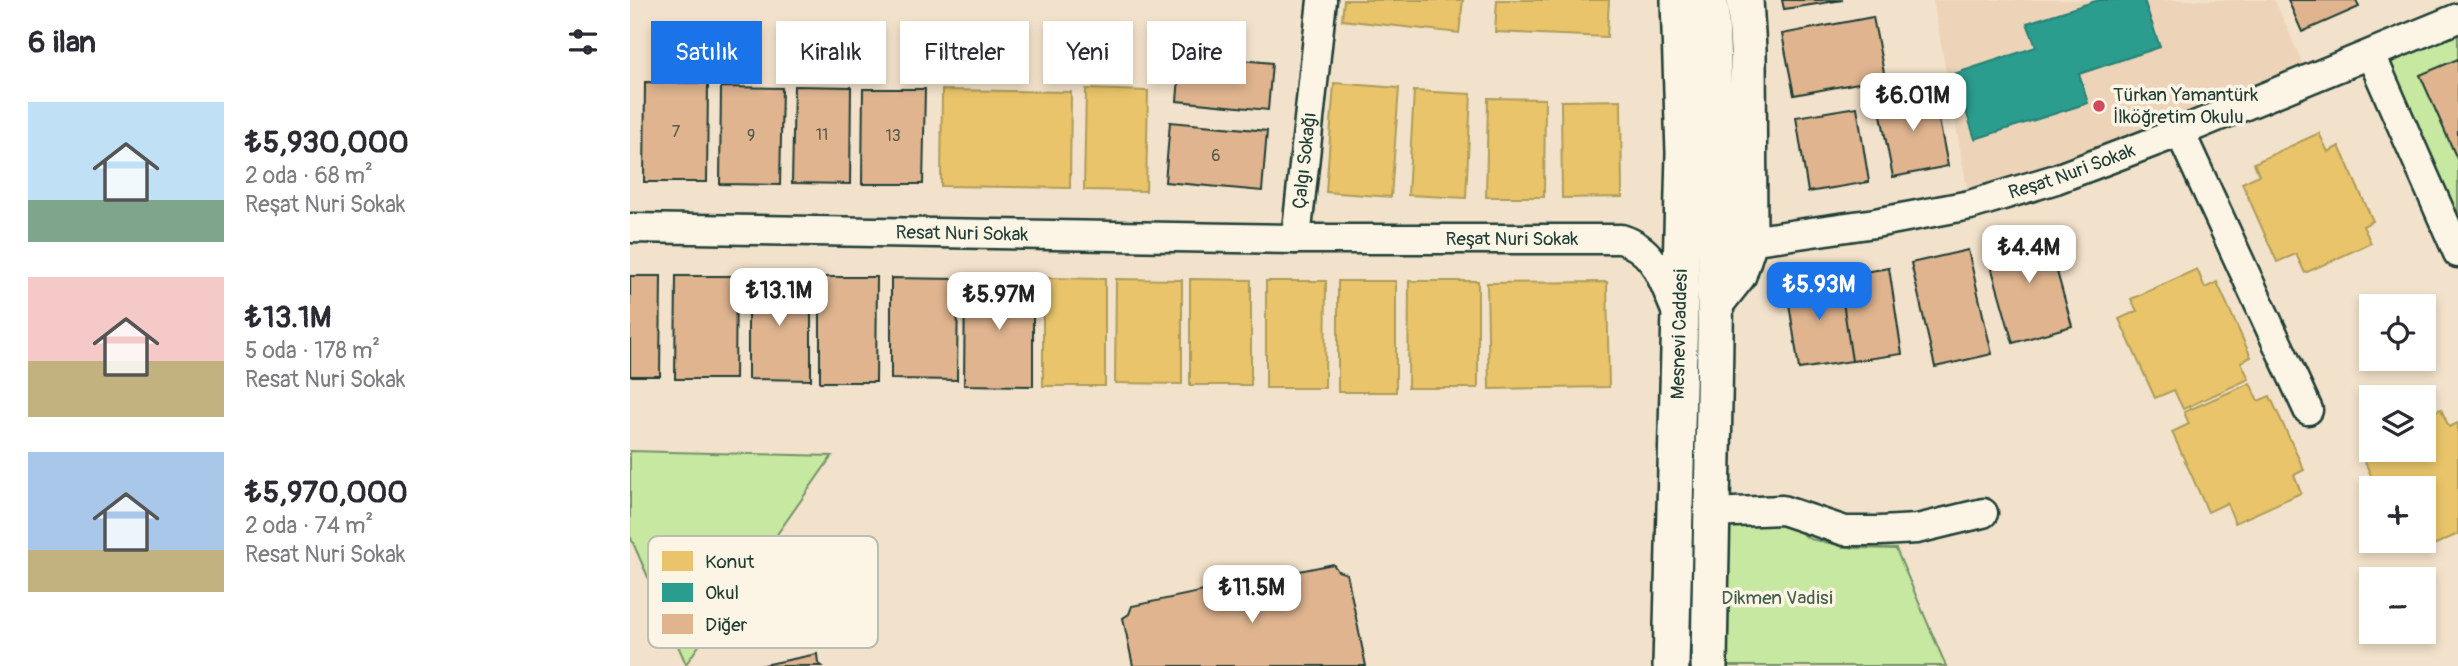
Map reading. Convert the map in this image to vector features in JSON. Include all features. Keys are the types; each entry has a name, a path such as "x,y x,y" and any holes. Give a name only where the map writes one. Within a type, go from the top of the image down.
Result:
{"main road":[{"name":"Mesnevi Caddesi","path":"1671,666 1684,153 1679,0"},
{"name":"Mesnevi Caddesi","path":"1709,666 1716,303 1714,83 1710,0"},
{"name":"Mesnevi Caddesi","path":"1716,303 1738,275 1749,241 1748,50 1745,0"}],"street":[{"name":"Çalgı Sokağı","path":"1296,239 1322,0"},
{"name":"Reşat Nuri Sokak","path":"1749,241 1875,223 1970,205 2056,180 2458,18"},
{"path":"2371,55 2458,253"},
{"path":"2180,132 2308,410"},
{"name":"Resat Nuri Sokak","path":"630,228 1296,239"},
{"name":"Reşat Nuri Sokak","path":"1296,239 1621,239 1637,245 1653,259 1681,320"},
{"path":"1711,513 1782,510 1845,531 1917,529 1983,513"}],"shaded area":[{"name":"Türkan Yamantürk İlköğretim Okulu","path":"1933,0 2275,0 2310,80 1970,205"}],"green space":[{"path":"2458,18 2458,253 2371,55"},
{"path":"630,451 832,456 776,536 648,536 648,577 630,536"},
{"name":"Dikmen Vadisi","path":"1711,513 1788,524 1810,539 1854,548 1896,549 1946,666 1709,666"},
{"path":"679,648 697,648 686,664"}],"building: Konut":[{"path":"1344,0 1463,0 1459,33 1342,20"},
{"path":"1497,0 1609,0 1607,37 1495,32"},
{"path":"1334,83 1399,88 1391,197 1326,192"},
{"path":"1086,89 1148,91 1146,191 1084,190"},
{"path":"942,90 1071,92 1070,188 941,186"},
{"path":"1414,91 1471,94 1466,198 1408,195"},
{"path":"1488,98 1545,99 1544,197 1486,197"},
{"path":"1621,100 1622,197 1562,198 1561,101"},
{"path":"2319,133 2328,152 2339,146 2373,221 2363,226 2371,243 2305,273 2296,254 2277,262 2242,183 2259,175 2254,163"},
{"path":"2197,269 2205,288 2217,282 2251,357 2241,362 2249,379 2183,409 2174,390 2155,398 2119,319 2137,311 2131,299"},
{"path":"1043,278 1105,279 1105,386 1043,386"},
{"path":"1116,279 1182,280 1182,384 1115,383"},
{"path":"1190,279 1251,280 1251,385 1190,385"},
{"path":"1266,281 1326,281 1325,388 1266,388"},
{"path":"1338,281 1396,281 1396,392 1338,392"},
{"path":"1409,281 1478,281 1478,388 1408,388"},
{"path":"1607,282 1609,387 1489,389 1487,283"},
{"path":"2250,383 2258,401 2270,396 2304,470 2294,475 2301,493 2235,523 2227,503 2208,512 2172,432 2189,424 2184,412"},
{"path":"2441,409 2449,427 2458,423 2458,534 2436,544 2436,476 2371,476 2365,462 2436,462 2436,411"}],"building: Okul":[{"path":"2099,0 2144,0 2160,47 2079,74 2088,103 1975,139 1954,74 2036,47 2027,23"}],"building: Diğer":[{"path":"1782,0 1843,0 1784,9"},
{"path":"2288,0 2356,0 2359,7 2302,32"},
{"path":"1873,17 1885,78 1794,95 1782,34"},
{"path":"2458,59 2458,161 2420,75"},
{"path":"1246,60 1272,63 1268,110 1177,101 1178,84 1246,84"},
{"path":"645,82 708,84 707,182 644,182"},
{"path":"794,86 851,87 850,184 792,183"},
{"path":"721,87 782,88 780,185 720,184"},
{"path":"863,89 925,89 923,184 862,184"},
{"path":"1933,89 1948,166 1893,177 1878,99"},
{"path":"1857,107 1869,182 1808,192 1796,117"},
{"path":"1170,122 1267,131 1262,191 1165,182"},
{"path":"2045,228 2072,326 2013,343 1985,245"},
{"path":"1968,250 1992,354 1935,367 1911,263"},
{"path":"1889,268 1902,354 1852,361 1839,276"},
{"path":"630,276 661,276 660,376 630,376"},
{"path":"676,276 736,276 735,379 675,379"},
{"path":"748,276 811,277 811,380 748,379"},
{"path":"1839,276 1852,361 1799,369 1786,284"},
{"path":"820,277 877,277 876,382 820,382"},
{"path":"891,278 958,279 957,380 891,379"},
{"path":"965,279 1033,279 1033,386 964,385"},
{"path":"1333,564 1338,571 1347,574 1366,666 1133,666 1123,618 1129,614 1132,606"},
{"path":"817,654 818,663 822,666 759,666"}],"place":[{"name":"Türkan Yamantürk İlköğretim Okulu","path":"2099,106"}]}
